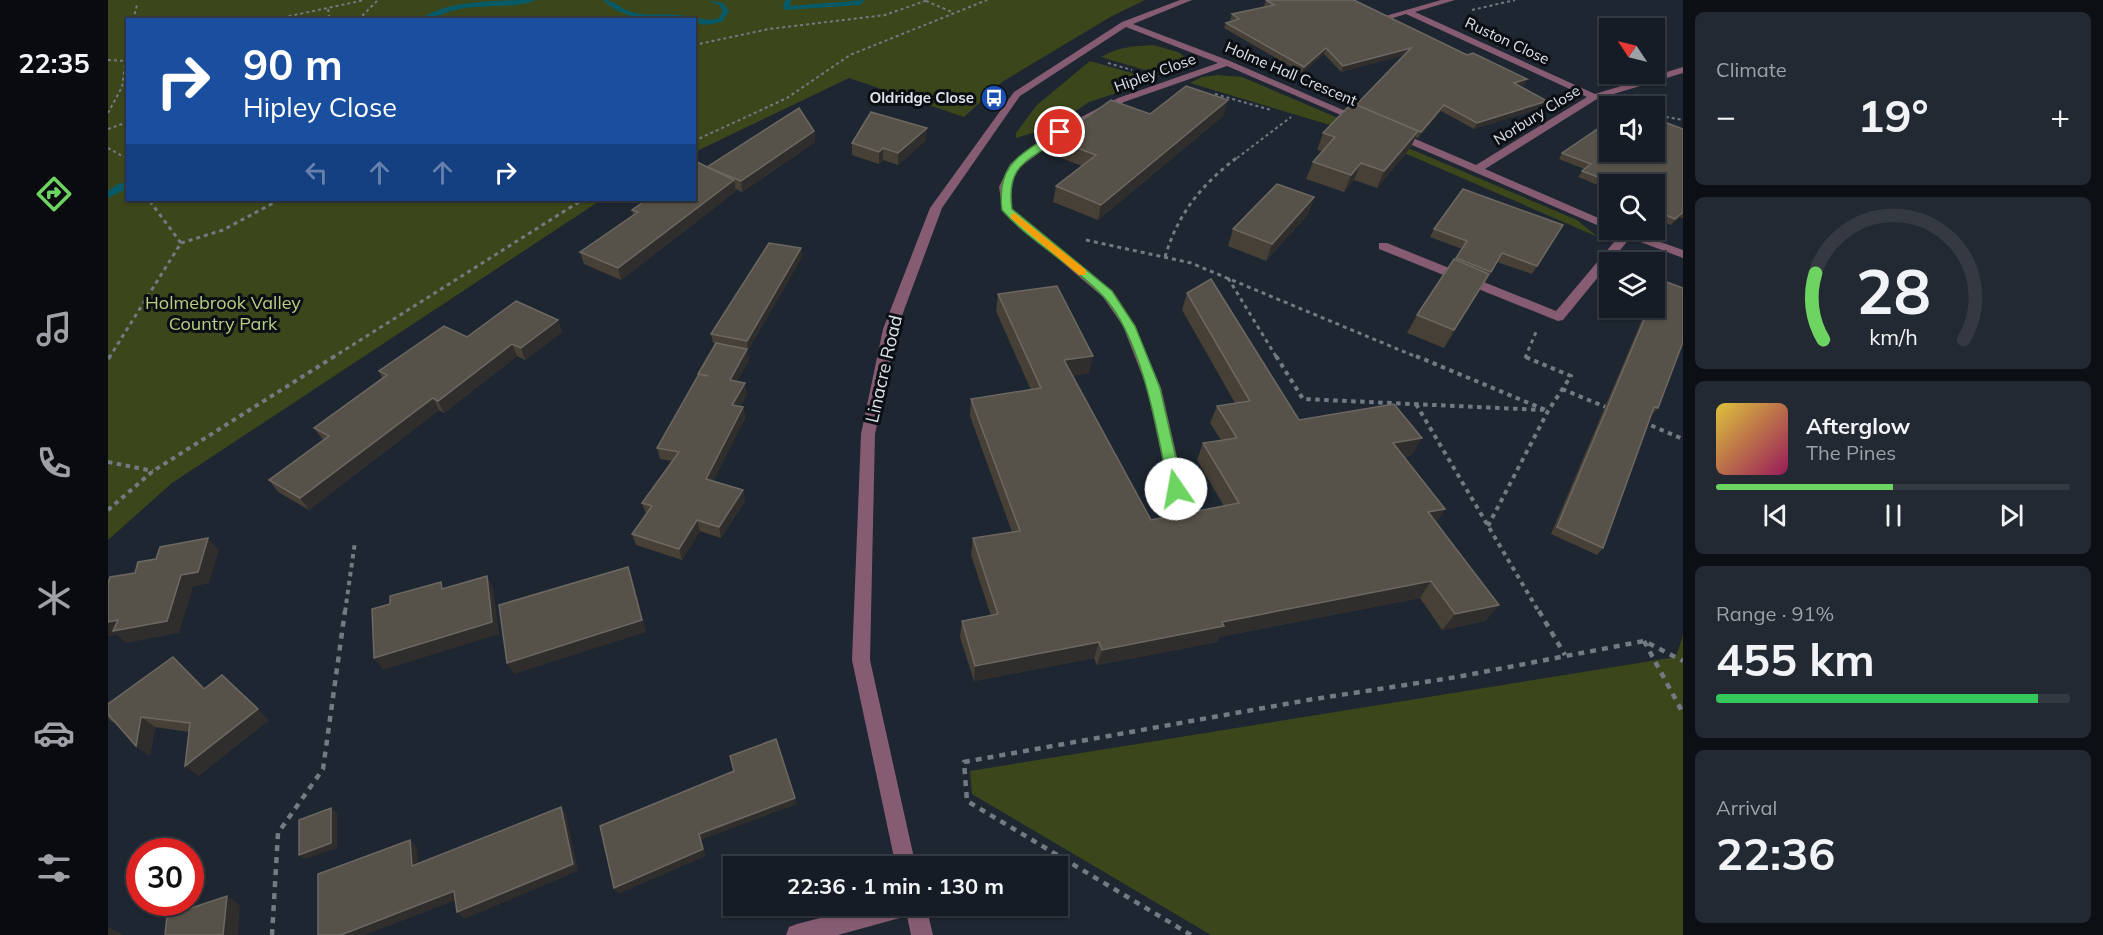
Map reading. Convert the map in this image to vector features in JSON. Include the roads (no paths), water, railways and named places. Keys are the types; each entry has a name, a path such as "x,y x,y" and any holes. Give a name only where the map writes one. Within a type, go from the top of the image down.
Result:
{"street":[{"name":"Linacre Road","path":"904,856 861,660 868,434 890,329 936,208 1017,94 1125,24 1188,0"},
{"name":"Ruston Close","path":"1386,17 1451,0"},
{"name":"Ruston Close","path":"1408,12 1594,97"},
{"name":"Holme Hall Crescent","path":"1125,24 1227,63 1368,123"},
{"name":"Hipley Close","path":"1181,509 1154,388 1129,326 1108,294 1007,210 1004,187 1014,166 1060,132 1121,100 1227,63"},
{"name":"Norbury Close","path":"1477,169 1594,97 1683,70"},
{"path":"1379,128 1599,222"},
{"path":"1383,246 1558,317 1616,240"},
{"path":"1644,240 1683,254"},
{"path":"797,935 868,916"},
{"path":"917,916 922,935"}],"waterway":[{"path":"426,18 462,6 533,0"},
{"path":"606,0 616,8 637,15 681,18"},
{"path":"696,21 705,23 720,21 726,11 721,4 711,0"},
{"path":"788,0 786,8 860,3 862,0"},
{"path":"108,195 126,185"}],"place":[{"name":"Oldridge Close","path":"994,98"}],"park label":[{"name":"Holmebrook Valley Country Park","path":"223,313"}]}
